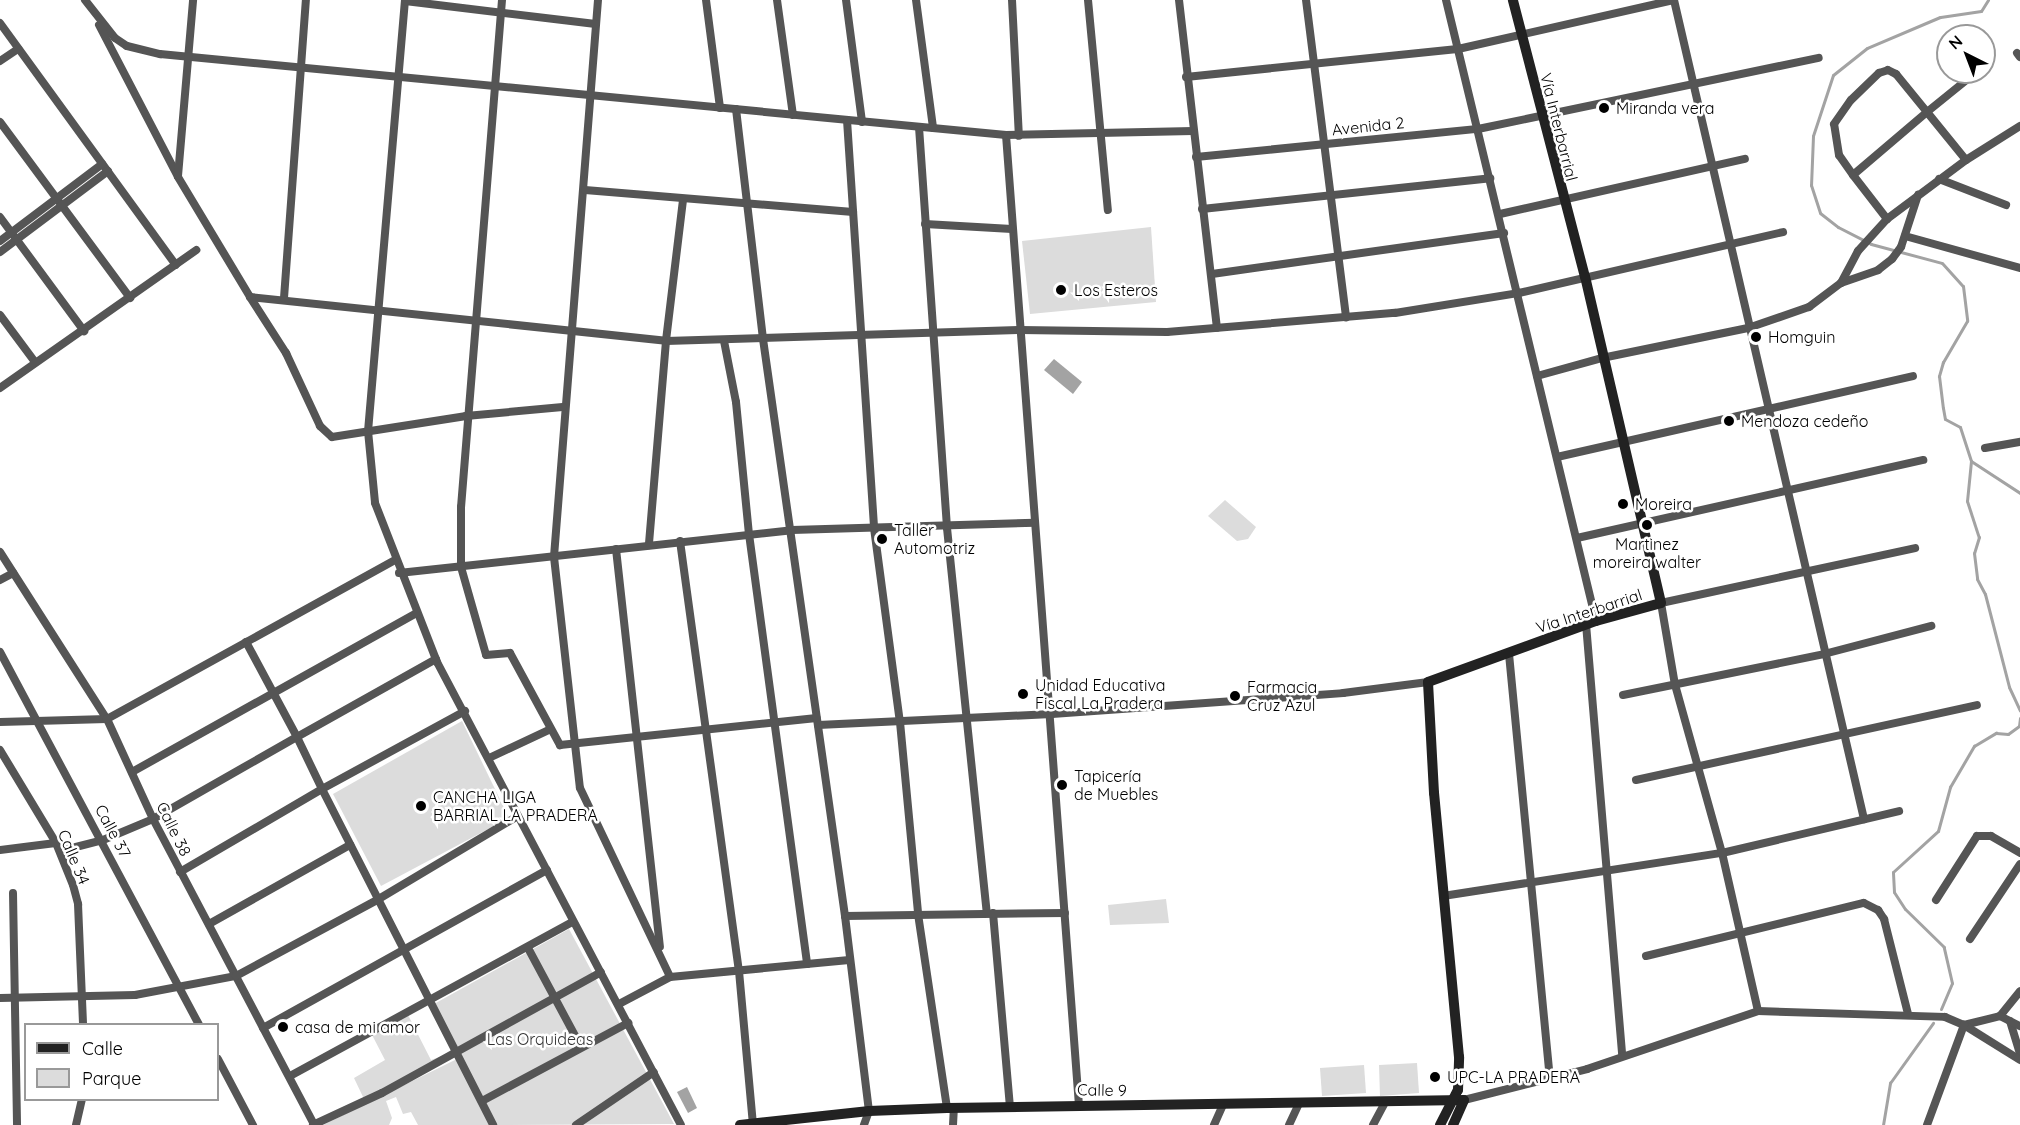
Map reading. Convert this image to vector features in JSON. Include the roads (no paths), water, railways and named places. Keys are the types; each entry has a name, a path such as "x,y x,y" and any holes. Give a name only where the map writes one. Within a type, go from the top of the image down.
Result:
{"main road":[{"name":"Vía Interbarrial","path":"1428,682 1591,622 1661,603 1584,277 1561,199 1513,0"},
{"path":"1428,682 1443,896 1459,1057 1458,1090 1464,1100 1453,1125"},
{"path":"1440,1125 1450,1101 1458,1090"},
{"name":"Calle 9","path":"740,1125 869,1111 950,1108 1079,1105 1384,1104 1464,1100"}],"street":[{"path":"85,0 178,177 286,353 325,433 340,437 466,416 563,407"},
{"path":"178,177 194,0"},
{"path":"284,298 306,0"},
{"path":"502,0 466,416 461,567 486,656 510,653 560,745 776,722 900,722 1052,714 1343,693 1428,682"},
{"path":"598,0 588,95 585,190 563,407 554,557 580,788 661,952 670,977"},
{"path":"706,0 720,108"},
{"path":"777,0 793,115"},
{"path":"846,0 862,122"},
{"path":"916,0 933,128"},
{"path":"1012,0 1018,136"},
{"path":"1088,0 1108,210"},
{"path":"1179,0 1186,77 1217,328"},
{"path":"1306,0 1346,317"},
{"path":"1446,0 1578,538 1591,622 1622,1056"},
{"path":"1186,77 1458,49 1674,0 1691,85 1864,819"},
{"path":"596,24 405,1 396,75 368,431 375,503 399,573 436,659 681,1125"},
{"path":"94,16 127,46 189,56 1018,136 1101,136 1193,131"},
{"path":"0,23 176,265"},
{"path":"0,62 18,49"},
{"name":"Avenida 2","path":"1196,157 1478,129 1819,58"},
{"path":"1887,219 1839,155 1834,124 1851,100 1879,73 1888,70 1896,74 1966,160"},
{"path":"1853,175 1963,84"},
{"path":"736,109 763,339 792,530 845,916 869,1111 864,1125"},
{"path":"846,120 874,528 900,722 918,914 953,1125"},
{"path":"0,122 130,298"},
{"path":"1841,283 1858,251 1887,219 1966,160 2020,126"},
{"path":"919,127 947,528 970,719 1010,1106"},
{"path":"2012,132 2020,136"},
{"path":"1006,135 1035,523 1052,714 1056,823 1079,1105"},
{"path":"1500,214 1710,165 1745,159"},
{"path":"0,241 102,164"},
{"path":"0,252 108,171"},
{"path":"1202,209 1329,193 1490,178"},
{"path":"1939,179 2006,205"},
{"path":"585,190 683,200 853,212"},
{"path":"1537,376 1602,358 1748,328 1809,307 1841,283 1878,270 1892,259 1901,247 1918,195"},
{"path":"649,545 666,341 683,200"},
{"path":"0,217 84,330"},
{"path":"925,224 1012,229"},
{"path":"250,297 284,298 666,341 862,337 1020,330 1099,333 1217,328 1346,317 1519,293 1730,247 1783,232"},
{"path":"1212,274 1504,233"},
{"path":"1905,236 2020,268"},
{"path":"0,388 196,250"},
{"path":"0,315 35,362"},
{"path":"724,341 736,402 748,534 776,722 807,964"},
{"path":"1557,457 1766,407 1912,376"},
{"path":"1985,448 2020,442"},
{"path":"1578,538 1785,489 1923,460"},
{"path":"399,573 792,530 947,528 1035,523"},
{"path":"680,542 739,971 749,1124"},
{"path":"1758,1011 1722,853 1675,685 1661,603 1804,570 1915,548"},
{"path":"616,549 661,952"},
{"name":"Calle 38","path":"0,552 107,719 180,872 314,1125"},
{"path":"0,722 107,719 394,560"},
{"path":"0,580 13,573"},
{"path":"132,772 416,612"},
{"path":"1623,695 1824,654 1931,626"},
{"path":"246,642 297,737 377,900 457,1051 493,1125"},
{"name":"Calle 37","path":"0,652 103,840 198,1023"},
{"path":"1509,654 1533,879 1550,1080"},
{"path":"0,850 58,847 103,840 153,819 436,659"},
{"path":"1636,780 1977,705"},
{"path":"180,872 322,789 465,711"},
{"path":"489,758 551,729"},
{"name":"Calle 34","path":"0,750 58,847 78,904 83,1023"},
{"path":"1443,896 1533,879 1722,853 1899,811"},
{"path":"0,998 135,994 236,976 377,900 518,816"},
{"path":"1936,900 1977,836 1991,836 2020,853"},
{"path":"209,924 350,845"},
{"path":"1970,939 2020,864"},
{"path":"263,1028 547,870"},
{"path":"13,893 17,1125"},
{"path":"1646,956 1851,904 1871,906 1884,919 1908,1014"},
{"path":"845,916 1065,912"},
{"path":"290,1076 430,1002 573,922"},
{"path":"528,948 581,1047"},
{"path":"619,1004 670,977 849,960"},
{"path":"314,1125 457,1051 601,972"},
{"path":"2000,1016 2020,990"},
{"path":"1464,1100 1550,1080 1758,1011 1908,1014 1945,1017 1964,1024 2020,1060"},
{"path":"1964,1024 2000,1016 2020,1026"},
{"path":"2010,1021 2020,1053"},
{"path":"482,1101 628,1023"},
{"path":"1928,1125 1964,1024"},
{"path":"219,1061 253,1125"},
{"path":"576,1125 654,1072"},
{"path":"76,1125 82,1101"},
{"path":"1289,1125 1299,1104"},
{"path":"1373,1125 1384,1104"},
{"path":"1214,1125 1223,1105"}],"waterway":[{"path":"1988,0 1981,11 1940,17 1867,48 1833,75 1813,136 1811,185 1820,213 1838,227 1871,244 1942,263 1963,286 1967,321 1943,362 1939,376 1943,408 1945,419 1960,427 1971,461 1967,501 1979,537 1974,553 1977,579 1985,594 2009,687 2020,711"},
{"path":"1971,461 2020,493"},
{"path":"1941,1009 1952,983 1944,947 1905,909 1894,892 1893,872 1938,831 1950,787 1974,746 1996,733 2008,734 2019,726 2020,718"},
{"path":"1883,1125 1890,1083 1933,1023"}],"place":[{"name":"Miranda vera","path":"1604,108"},
{"name":"Los Esteros","path":"1061,290"},
{"name":"Homguin","path":"1756,337"},
{"name":"Mendoza cedeño","path":"1729,421"},
{"name":"Moreira","path":"1623,504"},
{"name":"Martinez moreira walter","path":"1647,525"},
{"name":"Taller Automotriz","path":"882,539"},
{"name":"Unidad Educativa Fiscal La Pradera","path":"1023,694"},
{"name":"Farmacia Cruz Azul","path":"1235,696"},
{"name":"Tapicería de Muebles","path":"1062,785"},
{"name":"CANCHA LIGA BARRIAL LA PRADERA","path":"421,806"},
{"name":"casa de mi amor","path":"283,1027"},
{"name":"UPC-LA PRADERA","path":"1435,1077"}],"park label":[{"name":"Las Orquideas","path":"540,1039"}]}
